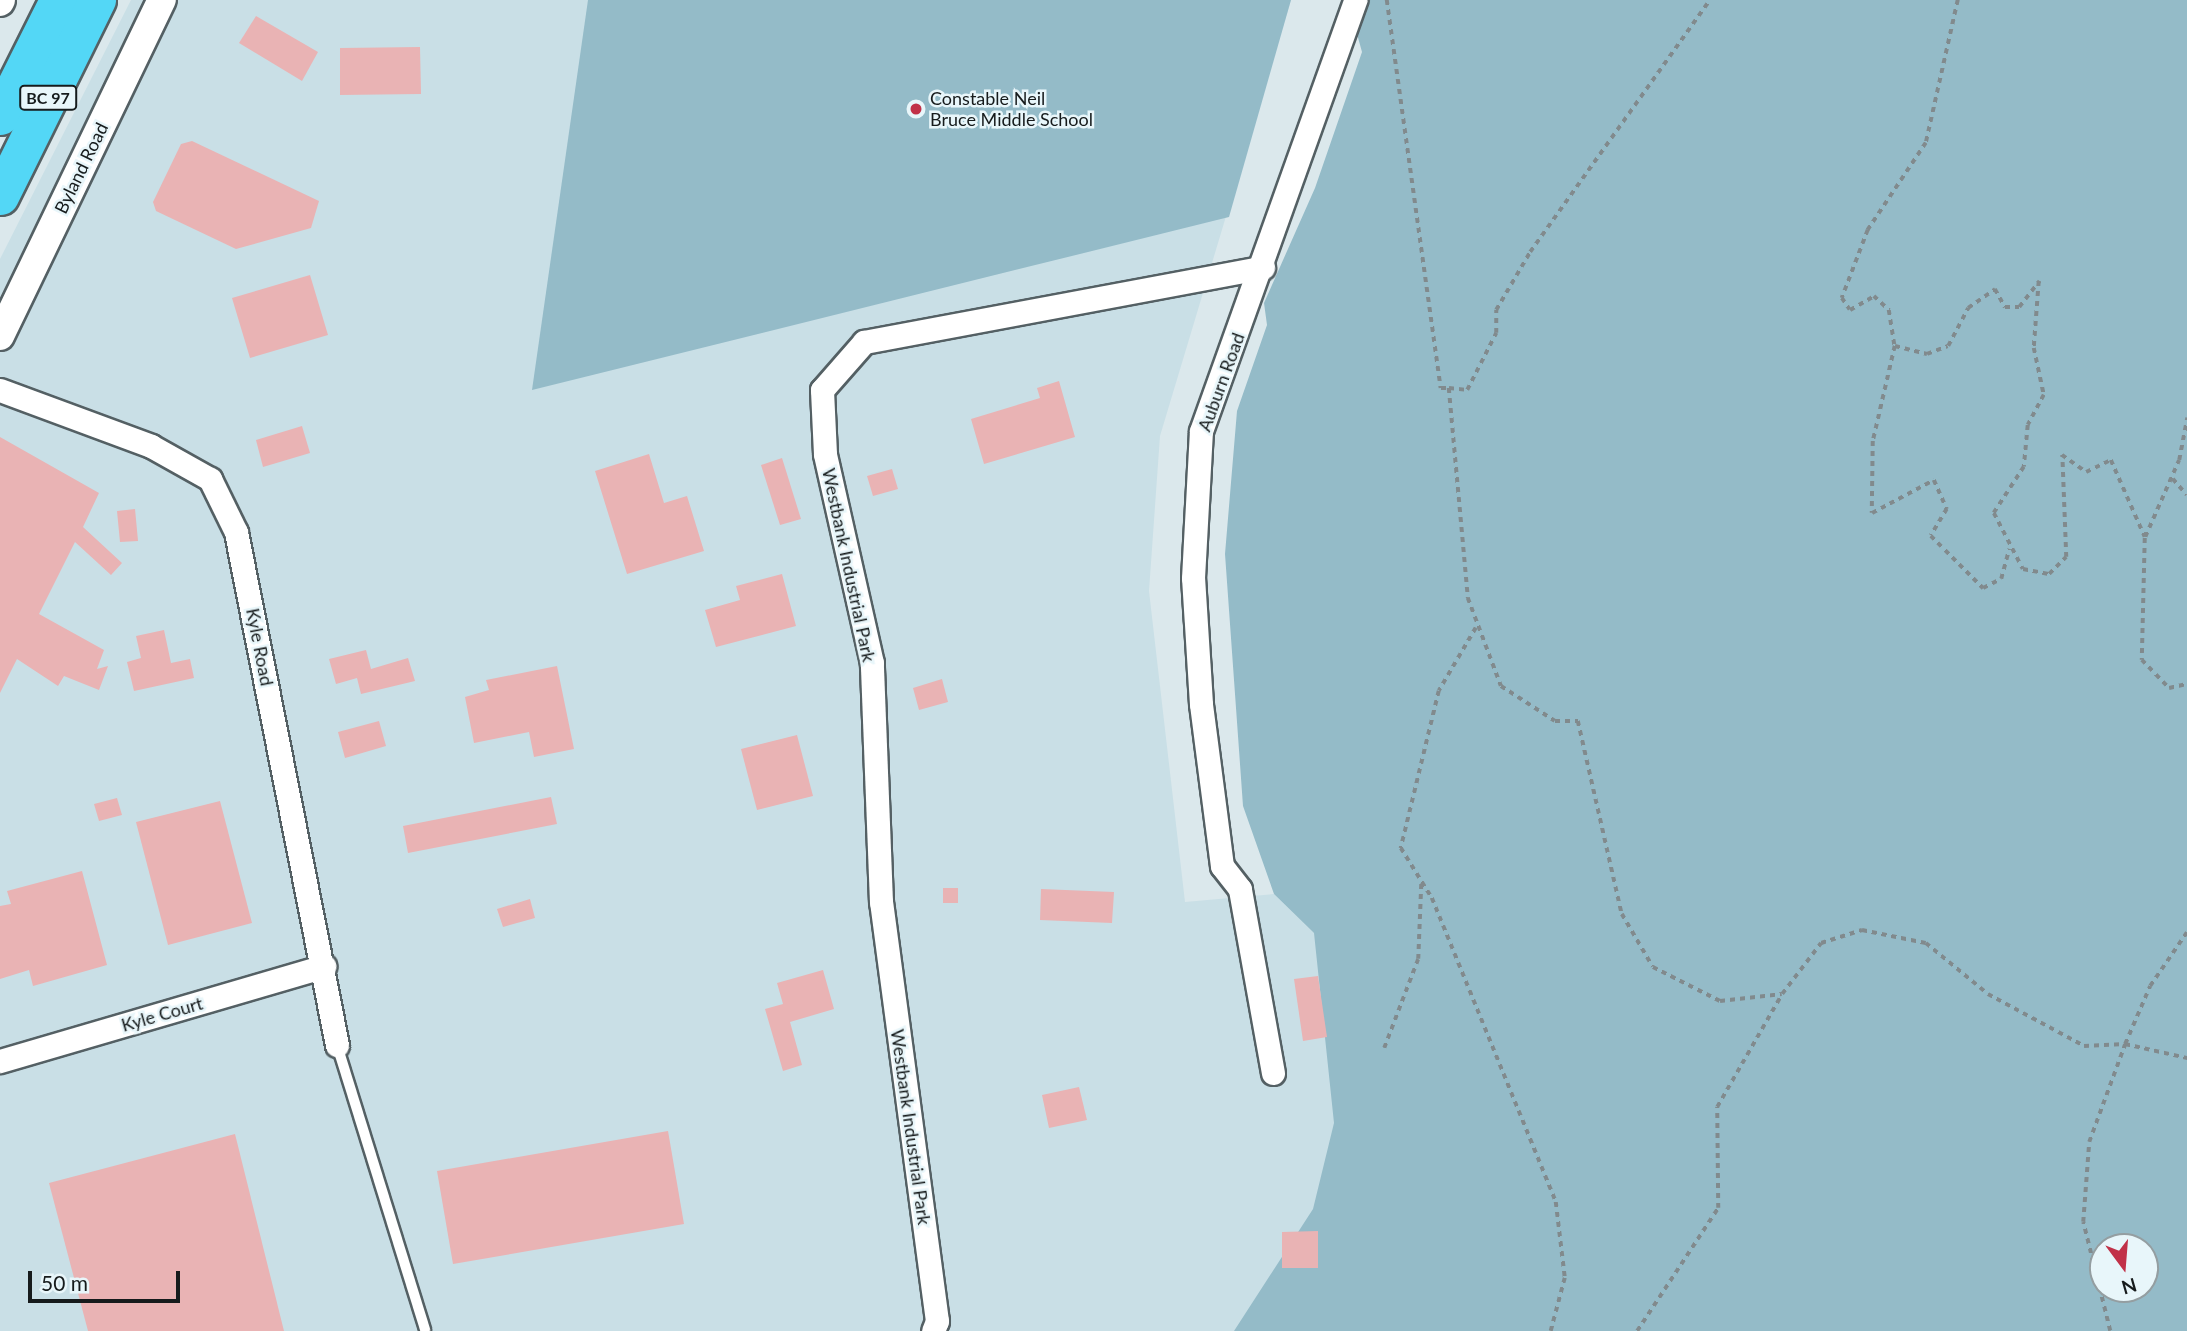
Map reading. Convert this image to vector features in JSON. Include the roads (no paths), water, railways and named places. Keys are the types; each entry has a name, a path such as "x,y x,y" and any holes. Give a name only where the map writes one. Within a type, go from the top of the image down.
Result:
{"highway":[{"name":"BC 97","path":"0,116 58,0"},
{"name":"BC 97","path":"0,195 97,0"}],"street":[{"name":"Byland Road","path":"0,336 162,0"},
{"name":"Auburn Road","path":"1273,1073 1240,889 1222,866 1193,578 1201,431 1263,267 1355,0"},
{"name":"Westbank Industrial Park","path":"933,1331 937,1321 881,902 872,663 825,454 822,390 864,342 1263,267"},
{"name":"Kyle Road","path":"0,390 150,446 210,479 236,532 324,966 337,1045"},
{"name":"Kyle Court","path":"0,1061 324,966"}],"lane":[{"path":"337,1045 425,1329"}],"place":[{"name":"Constable Neil Bruce Middle School","path":"916,109"}]}
